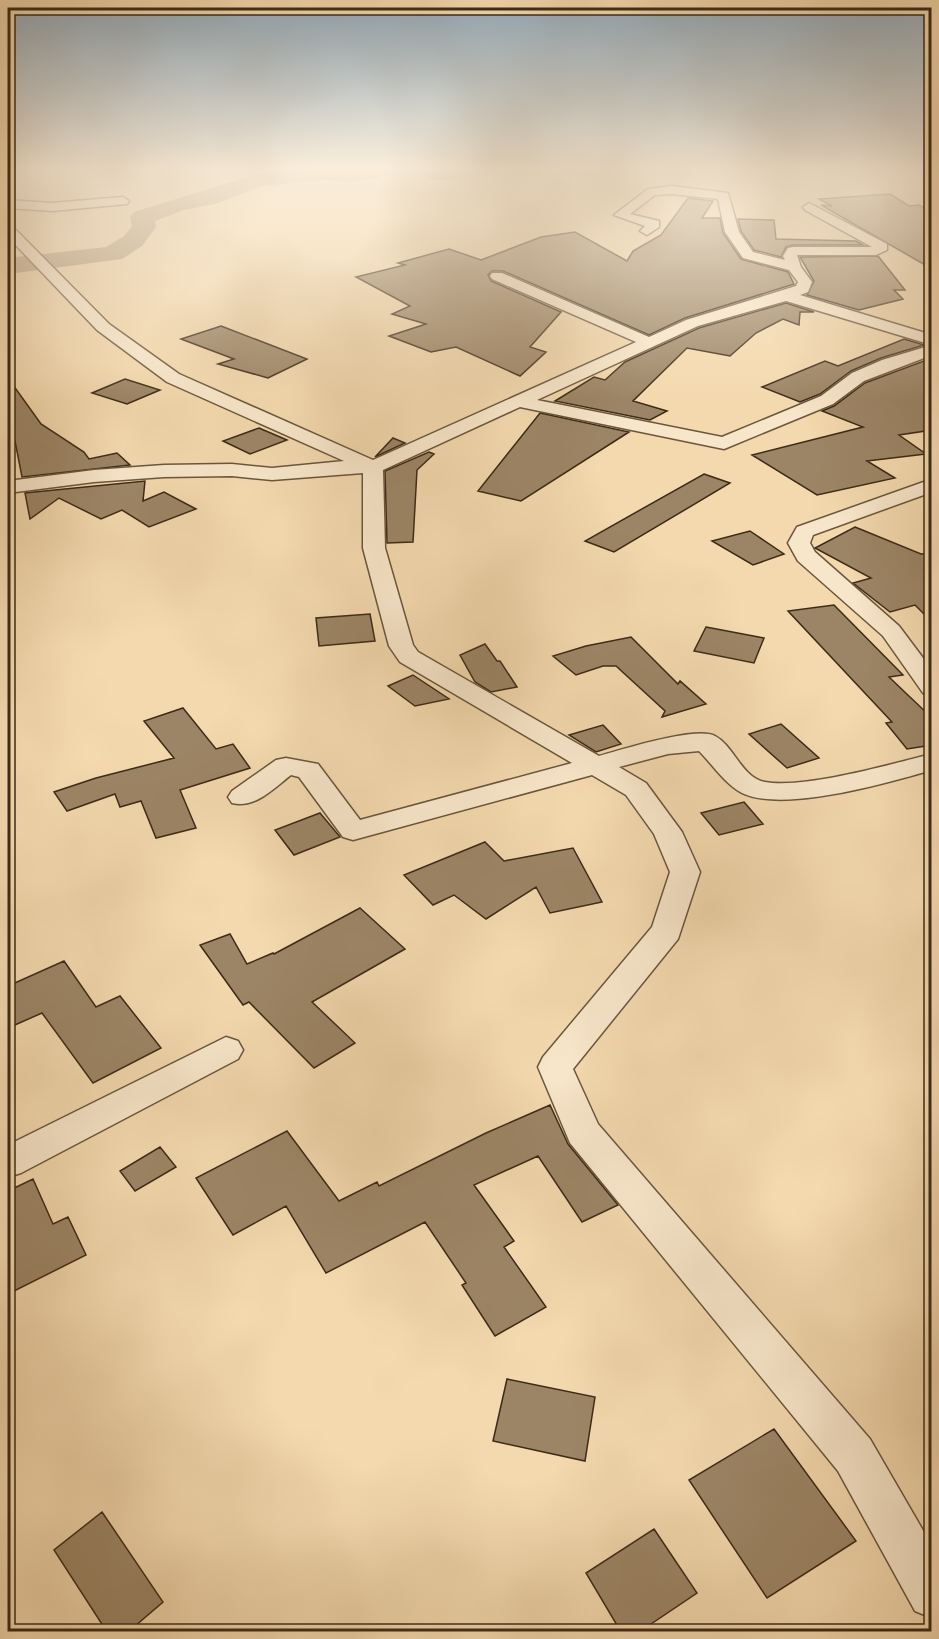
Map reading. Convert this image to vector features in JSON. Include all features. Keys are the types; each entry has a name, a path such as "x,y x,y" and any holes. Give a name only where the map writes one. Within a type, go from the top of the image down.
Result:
{"street":[{"path":"24,246 103,327 173,378 373,467"},
{"path":"742,246 748,255 794,267"},
{"path":"8,487 94,476 164,471 232,470 272,474 337,466 373,467 692,323 803,289 805,282 794,267 790,256 793,251 876,251 881,246"},
{"path":"497,276 648,342"},
{"path":"786,296 932,340"},
{"path":"517,401 724,443 827,400 858,377 888,364 932,350"},
{"path":"373,467 374,548 401,646 409,657 636,789 668,832 685,872 667,931 555,1067 582,1133 854,1455 932,1594"},
{"path":"932,485 804,531 799,543 806,556 891,631 932,687"},
{"path":"242,797 286,766 308,770 353,831 597,767 667,746 706,742 752,788 776,792 893,773 932,762"},
{"path":"8,1162 226,1050"}],"building":[{"path":"516,246 601,246 627,261 633,251 641,246 732,246 741,259 788,272 794,284 685,318 649,335 503,271 492,271 488,275 491,281 561,312 530,347 546,352 520,376 456,347 431,352 389,336 426,324 392,314 410,306 356,277 405,265 398,263 449,249 481,260"},
{"path":"752,246 788,246 781,257 754,250"},
{"path":"893,246 932,246 932,269"},
{"path":"878,256 905,290 894,290 903,299 859,310 807,295 814,281 800,257"},
{"path":"786,303 814,312 800,312 799,325 783,319 756,333 730,356 687,348 633,401 667,411 650,420 555,401 594,377 605,380 625,362 699,328"},
{"path":"221,326 307,359 268,378 218,364 234,359 181,339"},
{"path":"904,339 924,345 881,358 851,371 820,394 800,402 762,387 825,361 838,366"},
{"path":"932,358 932,430 899,435 926,454 867,461 895,478 817,495 752,455 863,427 822,411 834,406 865,383"},
{"path":"8,378 41,424 84,452 89,459 117,453 130,465 22,477 15,441 8,436"},
{"path":"125,379 160,390 127,404 92,393"},
{"path":"540,413 629,432 521,501 478,491"},
{"path":"259,428 287,440 250,454 223,441"},
{"path":"393,438 405,443 375,457"},
{"path":"429,452 434,454 417,470 413,542 387,543 385,471"},
{"path":"704,474 730,483 614,552 585,541"},
{"path":"145,481 143,501 164,492 196,509 149,527 122,510 101,519 59,498 30,519 25,493"},
{"path":"855,527 921,554 932,553 932,622 915,605 890,612 853,583 871,578 815,548"},
{"path":"750,531 784,554 753,565 712,541"},
{"path":"834,605 903,675 889,677 932,718 932,745 907,749 886,723 892,722 788,611"},
{"path":"370,614 375,641 319,646 316,618"},
{"path":"706,627 764,638 754,663 694,651"},
{"path":"631,637 678,684 680,681 706,704 662,717 665,711 616,666 603,666 576,675 553,656 586,646"},
{"path":"485,644 497,661 500,661 517,687 491,692 475,682 460,655"},
{"path":"413,675 449,699 415,706 388,686"},
{"path":"183,708 216,749 233,744 250,768 180,790 196,828 156,838 141,801 120,807 115,794 67,811 54,792 96,778 174,758 144,721"},
{"path":"781,724 819,758 787,768 749,734"},
{"path":"603,725 621,744 596,752 569,735"},
{"path":"744,802 763,824 719,835 701,813"},
{"path":"320,813 340,837 294,855 275,830"},
{"path":"485,842 504,861 573,848 602,902 550,913 536,887 486,919 454,895 433,905 404,875"},
{"path":"360,908 405,949 312,1002 355,1043 314,1068 249,1002 243,1005 200,945 230,934 247,964 274,954"},
{"path":"64,961 96,1007 120,996 161,1048 93,1083 42,1013 8,1028 8,986"},
{"path":"550,1105 568,1144 618,1205 582,1222 538,1156 474,1185 514,1241 504,1247 546,1307 495,1336 462,1285 466,1283 425,1222 326,1273 286,1206 233,1235 196,1178 287,1131 339,1201 377,1182 379,1186 486,1133"},
{"path":"160,1147 176,1167 135,1191 120,1171"},
{"path":"33,1179 53,1224 68,1217 86,1255 8,1294 8,1191"},
{"path":"507,1379 595,1397 585,1461 493,1441"},
{"path":"774,1429 856,1541 767,1598 689,1480"},
{"path":"102,1512 163,1602 128,1632 107,1632 54,1550"},
{"path":"654,1529 697,1593 639,1632 621,1632 586,1573"}],"waterway":[{"path":"8,266 113,254 125,246"}]}
